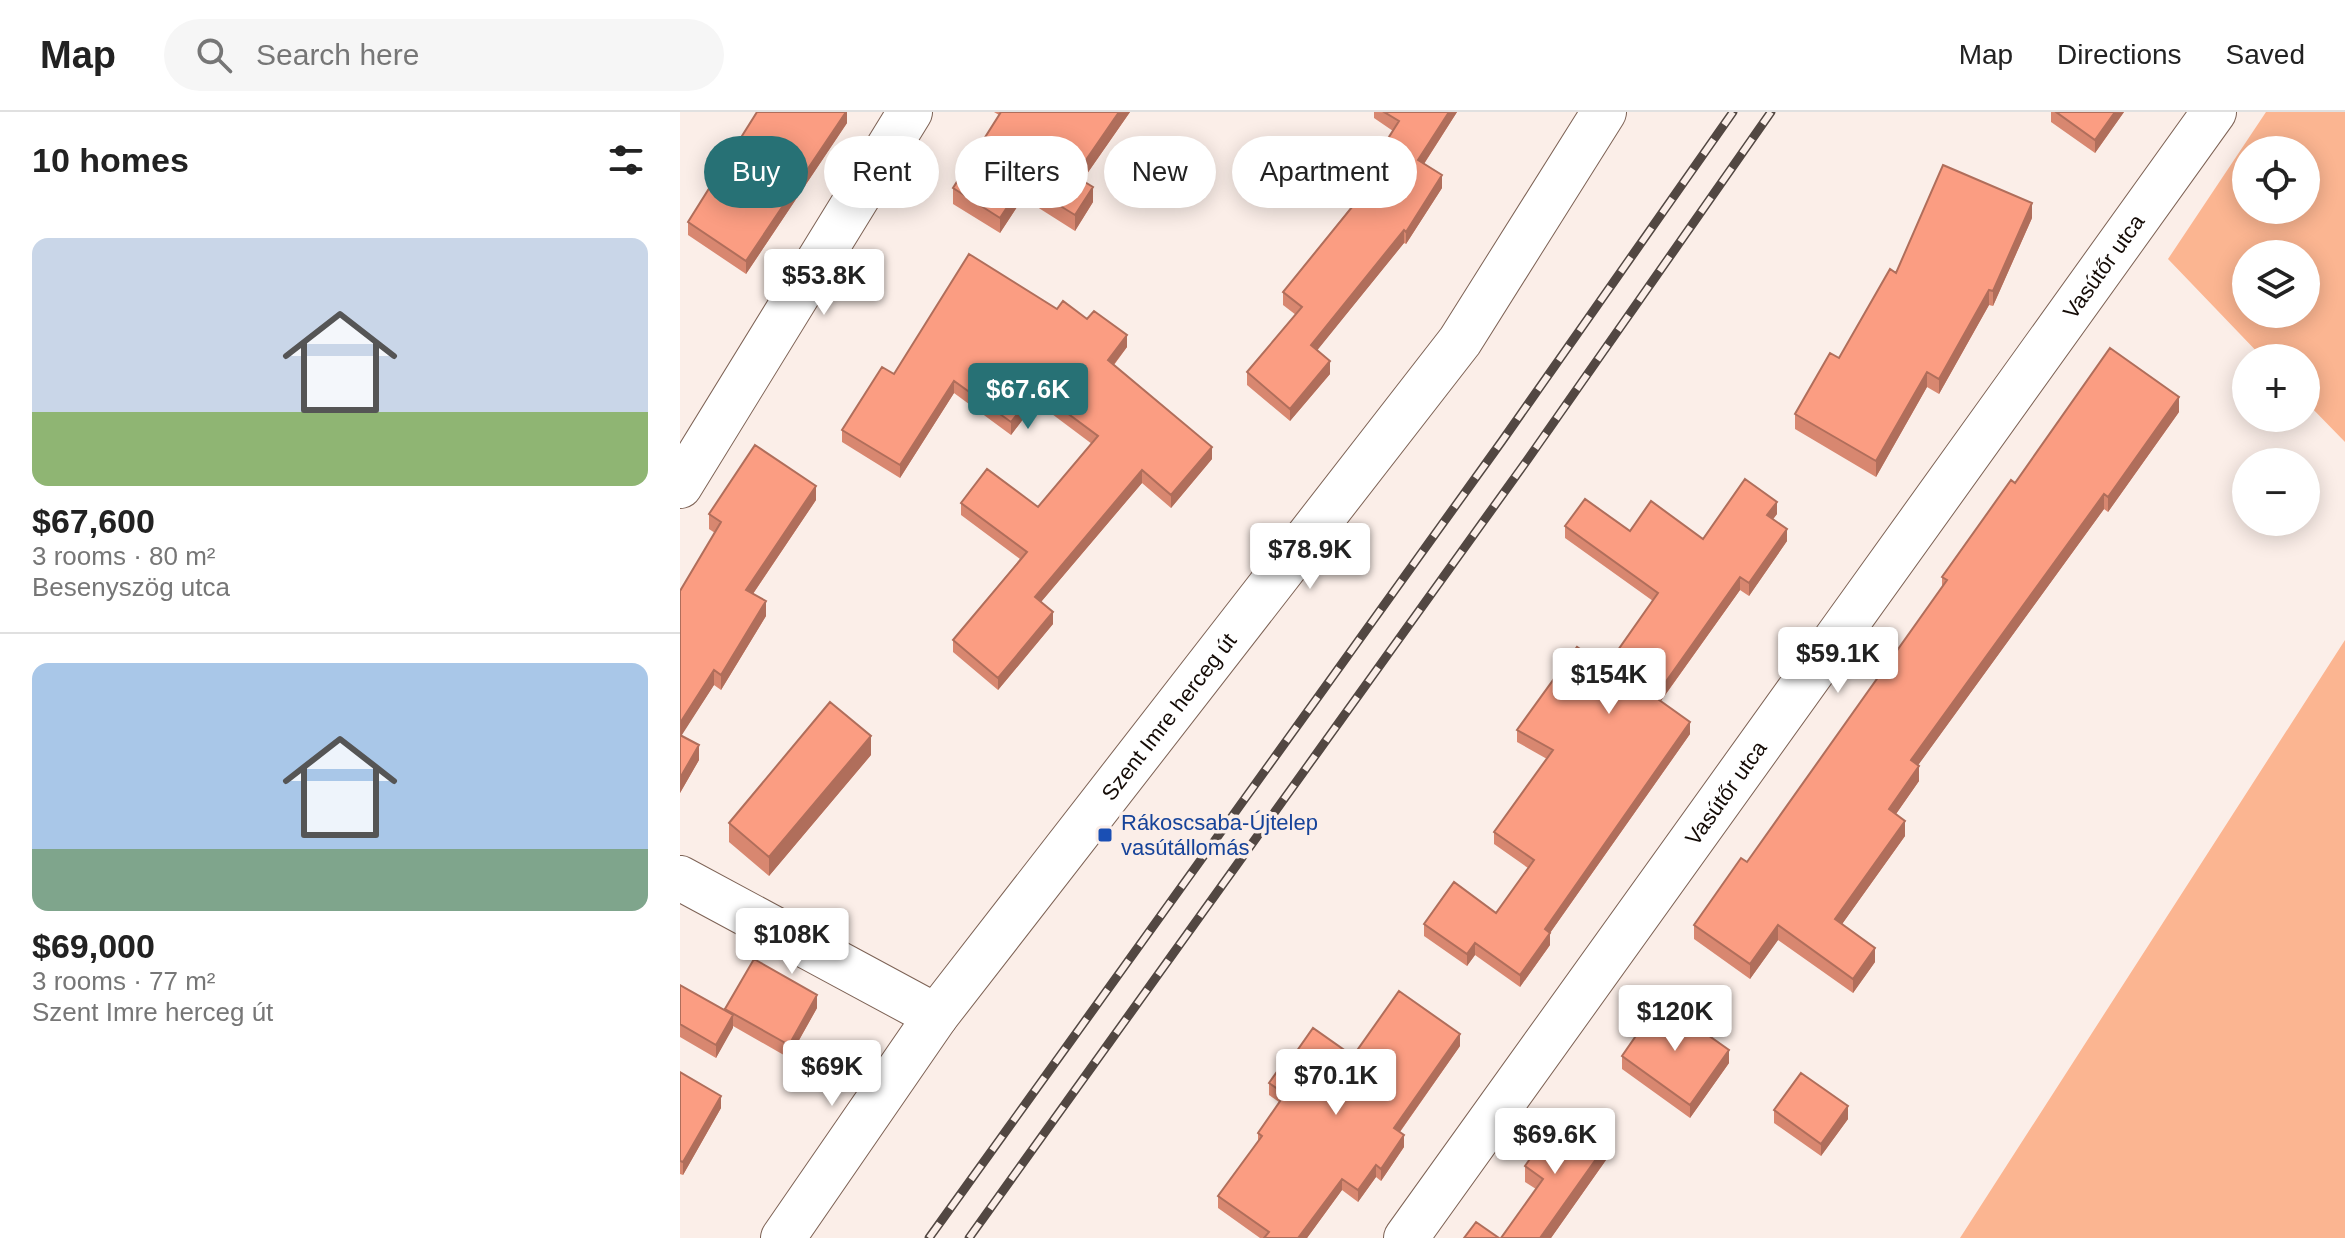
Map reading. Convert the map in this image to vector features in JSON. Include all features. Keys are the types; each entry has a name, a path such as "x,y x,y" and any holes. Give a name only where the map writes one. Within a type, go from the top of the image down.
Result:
{"street":[{"path":"680,486 910,112"},
{"name":"Szent Imre herceg út","path":"783,1238 936,1016 1460,341 1604,112"},
{"name":"Vasútőr utca","path":"1406,1238 2214,112"},
{"path":"680,878 936,1016"}],"shaded area":[{"path":"2266,112 2345,112 2345,442 2320,416 2320,344 2250,344 2234,328 2320,328 2320,240 2232,240 2232,326 2168,259 2232,163 2232,224 2320,224 2320,136 2250,136"},
{"path":"2345,640 2345,1238 1960,1238"}],"building":[{"path":"757,112 846,112 830,136 824,136 824,145 808,169 808,136 742,136"},
{"path":"1001,112 1119,112 1088,157 1088,136 986,136"},
{"path":"1384,112 1449,112 1418,160 1442,175 1406,232 1404,230 1311,345 1330,361 1290,409 1247,372 1302,307 1283,292 1351,208 1417,208 1417,136 1390,136 1399,121"},
{"path":"2056,112 2115,112 2095,140"},
{"path":"1943,165 2032,203 1993,291 1989,290 1939,379 1927,372 1876,461 1795,414 1830,353 1839,358 1890,269 1896,273"},
{"path":"704,196 704,208 782,208 746,261 688,222"},
{"path":"984,208 1007,208 1000,218"},
{"path":"1064,208 1080,208 1075,215"},
{"path":"969,254 1057,309 1063,301 1087,319 1094,311 1127,335 1108,360 1212,447 1171,495 1142,470 1035,597 1053,612 998,678 953,640 1027,552 961,503 987,469 1038,507 1098,436 1036,390 1011,422 954,381 900,465 842,430 882,367 894,374"},
{"path":"2110,348 2179,397 2108,497 2104,494 1911,760 1919,766 1889,809 1905,821 1835,919 1875,948 1853,979 1778,925 1750,964 1694,925 1741,858 1747,862 1947,580 1942,577 2011,480 2015,483"},
{"path":"755,445 816,486 746,590 766,601 721,675 714,670 680,723 680,591 721,522 709,514"},
{"path":"1745,479 1777,502 1767,515 1787,529 1749,583 1740,577 1655,697 1690,722 1545,929 1550,933 1520,975 1475,943 1467,954 1424,924 1454,882 1496,913 1534,860 1494,832 1553,750 1517,730 1577,647 1606,667 1658,593 1565,526 1585,499 1630,531 1651,501 1703,539"},
{"path":"830,702 871,736 769,857 729,823"},
{"path":"680,735 699,745 680,778"},
{"path":"754,959 817,995 789,1045 725,1009"},
{"path":"680,985 733,1015 716,1045 680,1024"},
{"path":"1399,991 1460,1034 1394,1128 1404,1135 1381,1169 1376,1165 1358,1190 1342,1179 1298,1238 1264,1238 1269,1232 1218,1196 1262,1136 1258,1133 1285,1094 1269,1083 1313,1028 1353,1056"},
{"path":"1660,1001 1729,1050 1690,1105 1622,1056"},
{"path":"680,1072 721,1096 683,1162 680,1161"},
{"path":"1801,1073 1848,1106 1821,1144 1774,1110"},
{"path":"1562,1113 1606,1145 1540,1238 1501,1238 1543,1179 1525,1166"},
{"path":"1476,1222 1499,1238 1464,1238"}],"railway":[{"path":"929,1238 1502,441 1733,112"},
{"path":"969,1238 1528,459 1771,112"}],"place":[{"name":"Rákoscsaba-Újtelep vasútállomás","path":"1105,835"}]}
